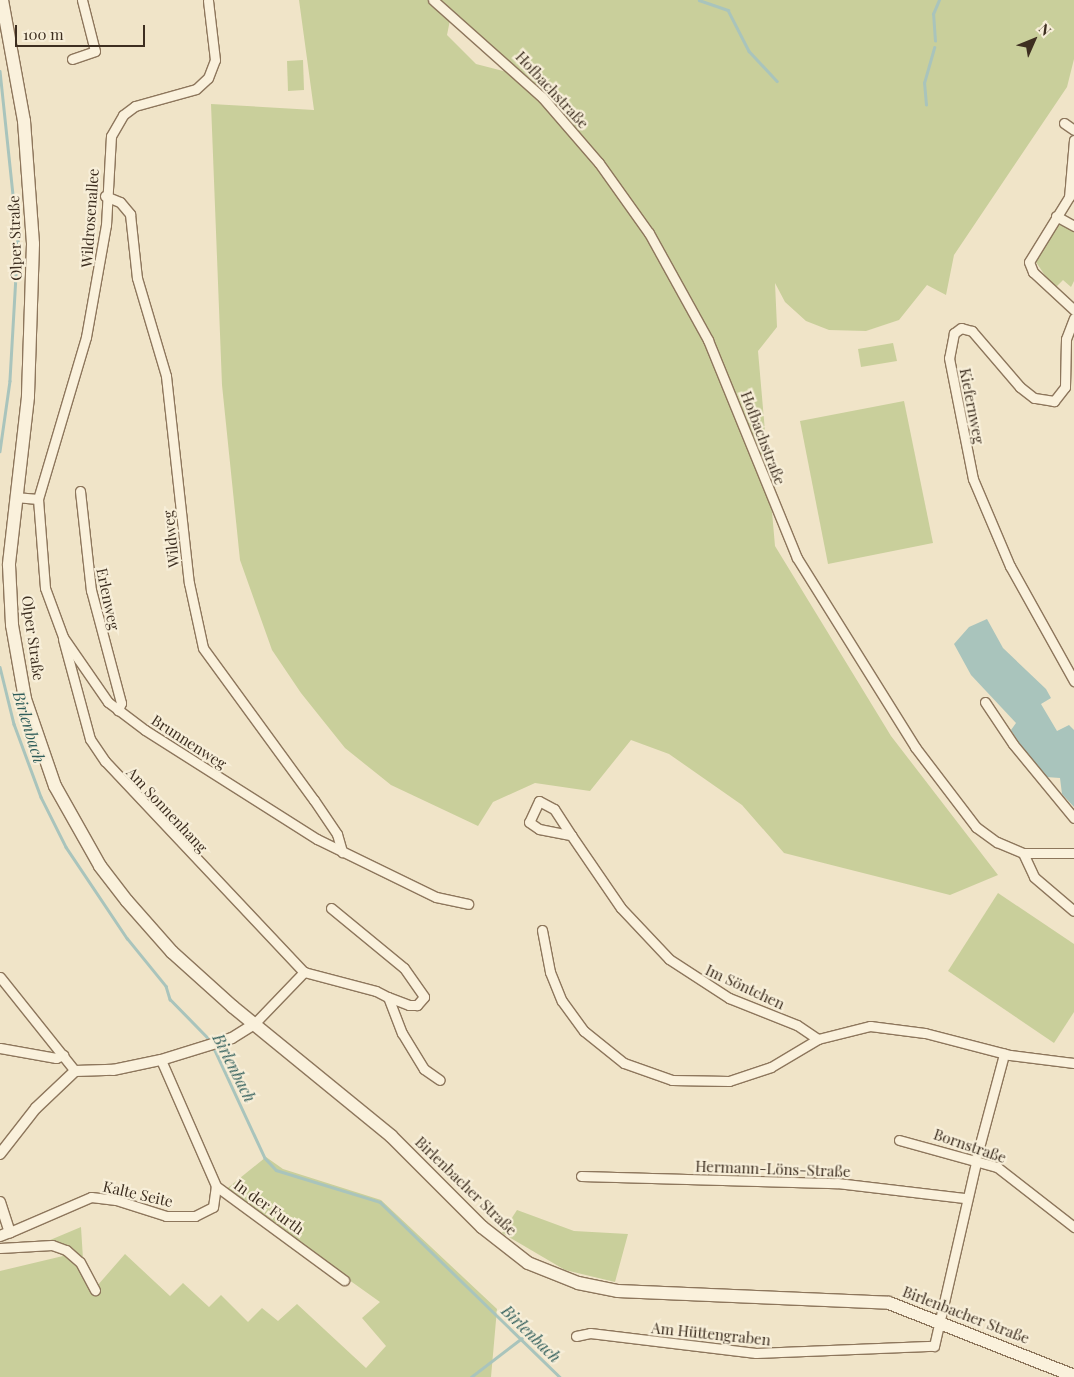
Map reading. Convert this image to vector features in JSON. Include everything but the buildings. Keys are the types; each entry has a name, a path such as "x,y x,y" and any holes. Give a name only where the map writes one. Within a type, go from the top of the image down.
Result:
{"main road":[{"name":"Olper Straße","path":"2,0 24,121 33,244 28,397 15,496 9,565 14,634 25,699 55,786 100,866 127,901 172,952 254,1025"},
{"name":"Birlenbacher Straße","path":"254,1025 391,1136 501,1243 545,1270 618,1291 872,1301 942,1320 1074,1376"}],"street":[{"path":"72,59 96,51 82,0"},
{"name":"Wildrosenallee","path":"38,499 98,281 110,136 123,115 152,100 196,89 208,78 215,60 208,0"},
{"name":"Hofbachstraße","path":"433,0 542,97 630,204 708,340 786,534 812,587 915,748 976,827 1023,853 1074,853"},
{"path":"1064,123 1074,130"},
{"path":"1074,140 1069,197 1029,262 1033,272 1074,310"},
{"name":"Wildweg","path":"105,196 120,202 130,214 137,278 166,376 189,583 203,648 338,834 342,852"},
{"path":"1056,216 1074,226"},
{"name":"Kiefernweg","path":"1074,318 1066,339 1065,387 1054,401 1034,398 1020,386 972,331 961,328 954,333 949,358 973,479 1010,566 1074,681"},
{"name":"Erlenweg","path":"80,491 91,590 121,703 118,710"},
{"path":"15,496 38,499"},
{"name":"Brunnenweg","path":"38,499 45,588 63,637 94,687 118,710 342,852 436,898 468,904"},
{"name":"Am Sonnenhang","path":"63,637 90,739 105,761 304,972"},
{"path":"985,702 1013,744 1074,818"},
{"name":"Im Söntchen","path":"571,835 539,829 529,822 539,801 554,809 626,914 669,959 729,998 797,1025 818,1039"},
{"path":"1023,853 1034,877 1074,911"},
{"path":"454,901 456,891"},
{"path":"0,1154 36,1108 75,1071 113,1070 161,1060 217,1042 254,1025 304,972 388,997 409,1006 418,1005 424,997 404,968 332,908"},
{"path":"542,930 550,972 562,1001 584,1031 624,1063 646,1074 696,1083 729,1081 771,1066 818,1039 852,1028 885,1026 1004,1054 1074,1063"},
{"path":"0,977 75,1071"},
{"path":"388,997 419,1062 440,1080"},
{"path":"0,1048 56,1058 63,1055"},
{"path":"942,1320 964,1198 1004,1054"},
{"name":"In der Furth","path":"161,1060 216,1186 344,1280"},
{"name":"Bornstraße","path":"899,1140 913,1140 976,1159 1007,1172 1074,1227"},
{"name":"Hermann-Löns-Straße","path":"581,1176 837,1184 964,1198"},
{"name":"Kalte Seite","path":"10,1232 91,1198 116,1200 166,1216 195,1216 212,1207 216,1186"},
{"path":"0,1202 10,1232 0,1236"},
{"path":"0,1248 52,1245 66,1250 80,1262 95,1290"},
{"name":"Am Hüttengraben","path":"576,1336 590,1333 756,1353 934,1346 942,1320"}],"green space":[{"path":"299,0 1074,0 1074,59 1067,87 954,255 946,295 927,285 899,320 866,331 829,330 806,321 785,302 775,283 777,327 758,351 775,546 891,736 998,875 950,895 784,853 742,805 669,754 631,740 590,791 535,783 493,802 478,826 391,785 345,748 301,693 272,650 240,560 222,385 211,104 314,110","holes":["450,20 511,73 476,64 447,35"]},
{"path":"303,60 304,90 288,91 287,61"},
{"path":"1066,223 1074,229 1074,281 1071,287 1063,280 1054,289 1034,259 1056,224"},
{"path":"893,343 897,361 861,367 858,349"},
{"path":"904,401 933,543 828,564 800,421"},
{"path":"998,893 1074,944 1074,1012 1054,1043 948,971"},
{"path":"266,1157 283,1169 381,1200 497,1309 491,1377 0,1377 0,1271 63,1256 43,1243 81,1227 83,1259 97,1286 125,1254 170,1296 183,1283 209,1307 221,1295 248,1322 262,1308 278,1321 297,1304 366,1368 386,1346 362,1318 380,1302 224,1191"},
{"path":"517,1210 574,1231 628,1234 615,1282 565,1270 502,1233"}],"water":[{"path":"987,619 1003,648 1046,689 1051,698 1041,704 1057,731 1069,725 1074,730 1074,807 1062,794 1060,778 1046,777 1020,745 1011,730 1016,723 971,675 954,644 969,627"}],"waterway":[{"path":"699,0 728,10 749,51 777,81"},
{"path":"935,41 933,14 939,0"},
{"path":"926,105 924,83 934,47"},
{"name":"Birlenbach","path":"0,71 18,241 10,381 0,451"},
{"name":"Birlenbach","path":"0,667 14,724 41,797 66,847 127,938 166,986 170,999 211,1041"},
{"name":"Birlenbach","path":"213,1046 265,1158 276,1170 380,1202 560,1377"},
{"path":"471,1377 522,1338"}]}
